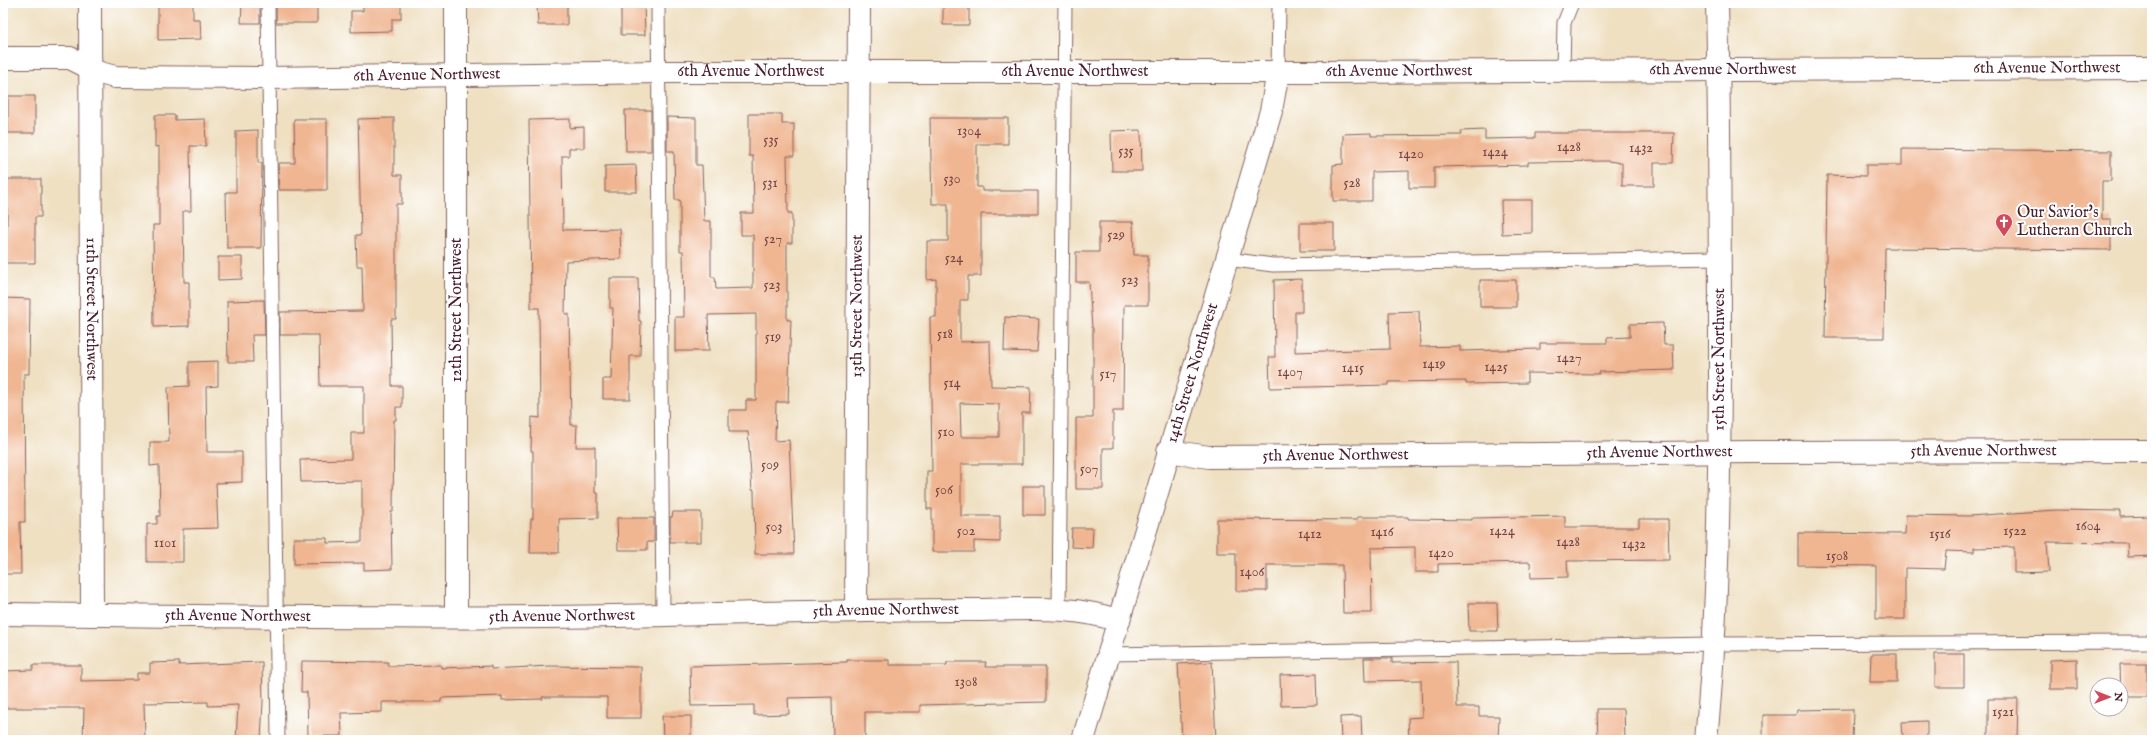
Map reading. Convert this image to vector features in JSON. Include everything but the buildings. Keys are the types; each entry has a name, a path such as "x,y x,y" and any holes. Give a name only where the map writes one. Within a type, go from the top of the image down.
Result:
{"street":[{"name":"11th Street Northwest","path":"90,3 92,615"},
{"name":"12th Street Northwest","path":"456,3 456,616"},
{"name":"13th Street Northwest","path":"856,610 859,3"},
{"name":"15th Street Northwest","path":"1706,740 1714,644 1719,452 1720,258 1718,3"},
{"name":"6th Avenue Northwest","path":"3,58 70,58 90,67 100,74 115,77 268,78 658,72 1563,72 2152,68"},
{"name":"14th Street Northwest","path":"1083,740 1168,451 1271,111 1278,72"},
{"name":"5th Avenue Northwest","path":"1168,451 1209,457 1719,452 2152,451"},
{"name":"5th Avenue Northwest","path":"3,614 277,617 663,615 856,610 1059,610 1100,614 1119,620"}],"lane":[{"path":"268,3 278,740"},
{"path":"658,3 663,615"},
{"path":"1059,610 1065,3"},
{"name":"14th Street Northwest","path":"1278,72 1279,3"},
{"path":"1563,72 1564,23 1572,3"},
{"path":"1227,259 1273,265 1720,258"},
{"path":"1108,654 1714,644 2152,642"}],"place":[{"name":"Our Savior's Lutheran Church","path":"2004,237"}]}
